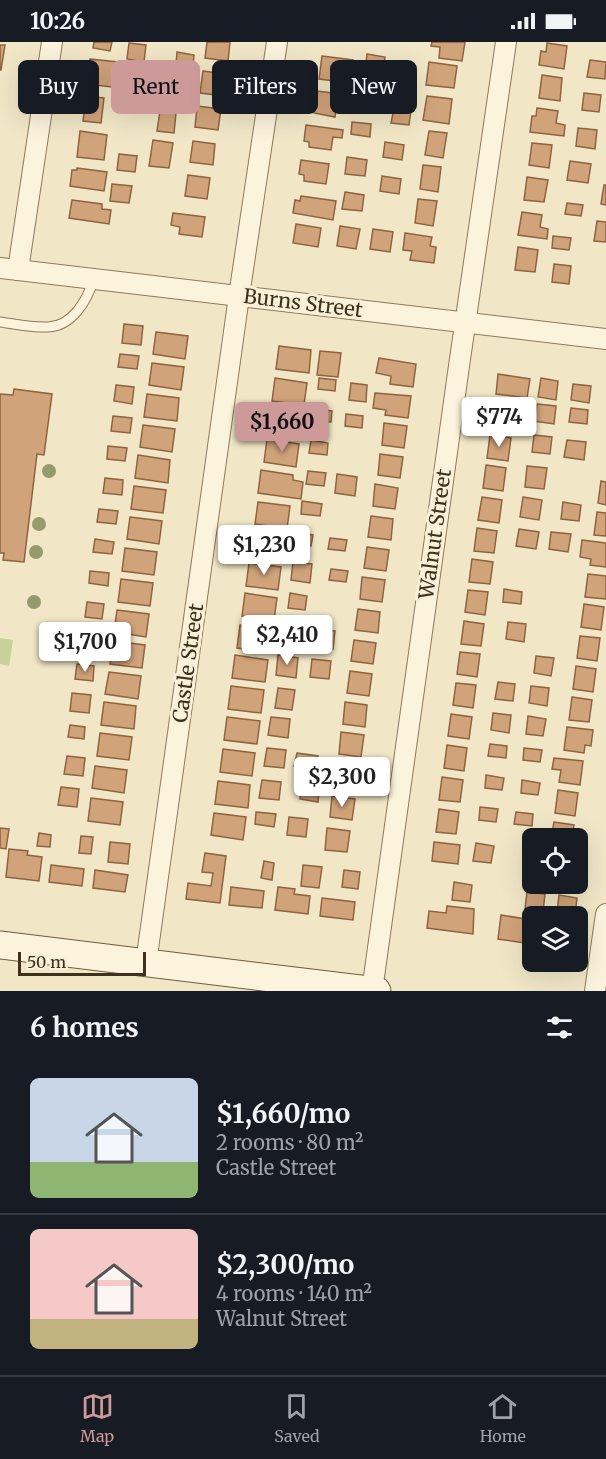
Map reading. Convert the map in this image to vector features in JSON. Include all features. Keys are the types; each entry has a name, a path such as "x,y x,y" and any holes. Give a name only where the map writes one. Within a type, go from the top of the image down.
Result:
{"street":[{"path":"9,269 51,42"},
{"name":"Castle Street","path":"146,963 239,296 277,42"},
{"name":"Walnut Street","path":"372,991 506,42"},
{"name":"Burns Street","path":"9,269 606,339"},
{"path":"595,991 606,914"},
{"path":"0,945 377,991"}],"lane":[{"path":"0,322 48,327 63,323 87,299 94,279"}],"green space":[{"path":"0,638 13,640 9,666 0,664"}],"building":[{"path":"94,42 112,42 110,51 93,48"},
{"path":"207,42 230,42 228,60 205,58"},
{"path":"432,42 465,42 462,61 439,58 440,47 431,46"},
{"path":"129,43 146,45 144,60 127,59"},
{"path":"547,43 567,46 564,69 539,65 541,51 546,52"},
{"path":"0,45 5,45 1,70 0,70"},
{"path":"177,52 194,55 194,60 176,60"},
{"path":"367,54 385,57 384,60 366,60"},
{"path":"322,56 353,60 330,60 330,80 319,79"},
{"path":"90,59 111,61 111,87 99,85 99,60"},
{"path":"590,60 606,62 605,79 587,77"},
{"path":"429,62 457,66 454,88 426,85"},
{"path":"203,71 212,72 212,95 200,93"},
{"path":"542,75 562,78 560,101 539,98"},
{"path":"318,91 330,93 330,114 335,114 335,117 318,114"},
{"path":"584,93 601,95 599,112 582,110"},
{"path":"427,96 452,99 449,124 423,120"},
{"path":"99,97 104,98 101,123 83,121 84,114 99,114"},
{"path":"200,106 212,108 212,114 220,114 218,130 195,127 196,114 200,114"},
{"path":"537,108 558,111 556,123 565,125 564,136 530,132 532,116 536,116"},
{"path":"160,114 176,114 174,133 157,131"},
{"path":"393,114 410,114 409,125 391,123"},
{"path":"352,122 371,124 370,137 351,134"},
{"path":"306,125 343,130 342,138 333,137 331,150 309,147 309,142 304,141"},
{"path":"578,128 597,130 595,149 576,146"},
{"path":"80,131 107,135 104,160 77,157"},
{"path":"429,131 447,133 443,158 425,155"},
{"path":"153,140 173,143 169,168 149,166"},
{"path":"193,141 215,144 213,165 190,162"},
{"path":"385,142 404,145 402,160 383,157"},
{"path":"532,143 552,145 549,168 529,165"},
{"path":"119,154 137,156 135,172 117,170"},
{"path":"347,157 367,160 365,176 345,174"},
{"path":"301,160 329,164 326,184 304,181 304,175 299,174"},
{"path":"570,161 591,164 588,183 567,180"},
{"path":"423,165 441,167 438,192 420,189"},
{"path":"77,168 107,172 104,191 70,186 72,170 77,170"},
{"path":"188,175 210,178 207,199 185,196"},
{"path":"382,176 401,179 399,194 380,191"},
{"path":"527,177 548,180 544,202 524,200"},
{"path":"112,184 132,186 129,203 110,201"},
{"path":"604,185 606,185 606,205 601,204"},
{"path":"345,192 364,195 362,211 342,209"},
{"path":"301,196 336,201 333,220 293,213 295,200 300,201"},
{"path":"418,199 437,201 433,226 415,223"},
{"path":"72,200 102,204 102,209 111,210 109,224 69,218"},
{"path":"567,203 583,205 581,216 565,214"},
{"path":"522,212 542,215 540,227 548,229 547,239 518,235"},
{"path":"173,213 205,217 202,237 179,234 180,227 171,225"},
{"path":"597,221 606,222 606,242 594,241"},
{"path":"296,224 321,228 318,247 293,243"},
{"path":"340,226 360,229 356,249 337,246"},
{"path":"373,229 393,232 390,252 370,249"},
{"path":"405,233 432,237 430,246 436,247 434,263 410,260 412,251 403,250"},
{"path":"553,236 571,238 569,250 552,248"},
{"path":"518,247 538,250 535,272 515,270"},
{"path":"554,264 571,266 569,284 552,282"},
{"path":"124,324 143,326 141,345 122,343"},
{"path":"156,332 188,336 185,359 153,354"},
{"path":"279,346 311,350 309,373 276,369"},
{"path":"320,351 341,353 338,377 317,375"},
{"path":"120,354 139,356 137,369 118,367"},
{"path":"379,358 416,364 413,387 390,384 391,376 376,373"},
{"path":"152,363 184,367 181,390 149,385"},
{"path":"498,374 530,379 527,398 496,394"},
{"path":"275,378 307,383 304,405 272,401"},
{"path":"319,378 336,380 335,391 318,389"},
{"path":"541,378 558,381 556,400 538,397"},
{"path":"351,383 367,385 366,402 349,400"},
{"path":"573,384 591,386 589,403 571,400"},
{"path":"116,385 134,387 132,404 114,401"},
{"path":"14,389 52,394 44,455 37,454 24,562 3,560 4,553 0,553 0,394 13,395"},
{"path":"375,393 411,396 408,418 385,415 386,410 373,408"},
{"path":"147,394 179,398 177,421 144,417"},
{"path":"537,404 556,406 554,424 534,421"},
{"path":"494,406 526,410 524,429 492,425"},
{"path":"270,408 302,412 300,436 267,431"},
{"path":"571,408 588,410 587,424 569,422"},
{"path":"315,409 332,411 331,422 314,420"},
{"path":"346,414 363,416 362,428 345,426"},
{"path":"113,416 132,418 130,433 111,431"},
{"path":"384,423 407,426 404,448 382,445"},
{"path":"143,425 175,429 172,452 140,447"},
{"path":"490,435 511,438 508,461 487,458"},
{"path":"534,435 552,437 550,454 532,452"},
{"path":"267,439 299,444 296,467 264,462"},
{"path":"311,440 328,443 327,455 309,453"},
{"path":"567,440 586,442 584,460 564,457"},
{"path":"108,446 127,448 125,461 107,459"},
{"path":"380,454 403,457 400,478 378,475"},
{"path":"138,455 170,460 168,483 135,478"},
{"path":"486,465 506,468 503,491 483,488"},
{"path":"527,466 547,468 544,489 525,487"},
{"path":"261,470 293,475 293,480 303,482 301,499 258,493"},
{"path":"308,471 326,473 324,486 306,484"},
{"path":"337,474 357,477 355,496 335,493"},
{"path":"105,478 123,480 122,495 103,493"},
{"path":"601,481 606,482 606,505 598,503"},
{"path":"375,484 398,488 395,509 373,506"},
{"path":"134,486 166,490 163,513 131,509"},
{"path":"482,497 502,500 499,523 478,520"},
{"path":"523,497 542,500 539,520 520,517"},
{"path":"302,501 322,504 320,516 301,514"},
{"path":"258,502 290,506 287,529 255,524"},
{"path":"563,502 581,505 579,521 561,519"},
{"path":"99,509 118,511 116,524 97,522"},
{"path":"597,512 606,513 606,536 594,535"},
{"path":"371,516 393,519 391,540 368,537"},
{"path":"130,517 162,521 159,544 127,539"},
{"path":"477,528 497,531 494,553 474,551"},
{"path":"519,529 539,532 536,549 516,546"},
{"path":"551,532 571,534 568,552 549,549"},
{"path":"253,533 285,537 282,560 250,555"},
{"path":"296,533 313,535 311,546 294,544"},
{"path":"330,538 347,540 345,551 328,549"},
{"path":"95,539 114,542 112,554 93,552"},
{"path":"582,540 606,543 606,567 590,565 591,559 580,557"},
{"path":"367,547 389,550 386,571 364,568"},
{"path":"125,548 157,552 154,575 122,571"},
{"path":"472,559 493,562 490,584 469,582"},
{"path":"293,562 312,564 310,583 291,580"},
{"path":"249,563 281,567 278,590 246,586"},
{"path":"331,569 348,571 346,582 329,580"},
{"path":"90,571 109,573 108,586 89,583"},
{"path":"588,574 606,576 606,599 585,597"},
{"path":"362,577 385,580 382,602 360,599"},
{"path":"121,579 153,583 150,606 118,602"},
{"path":"504,589 522,592 521,604 503,602"},
{"path":"468,590 488,592 485,615 465,612"},
{"path":"245,593 277,598 274,620 242,616"},
{"path":"290,593 307,596 305,610 288,608"},
{"path":"87,602 104,604 102,619 85,617"},
{"path":"584,604 604,607 601,630 581,627"},
{"path":"358,609 380,612 378,633 355,630"},
{"path":"117,610 149,614 146,637 114,632"},
{"path":"464,621 484,624 481,646 461,644"},
{"path":"508,622 526,624 524,642 506,639"},
{"path":"240,625 272,629 269,652 237,648"},
{"path":"283,625 303,627 301,643 281,641"},
{"path":"316,629 335,631 333,649 314,647"},
{"path":"84,632 102,634 100,650 83,647"},
{"path":"580,636 600,638 597,661 577,658"},
{"path":"354,640 376,643 373,664 351,661"},
{"path":"113,641 145,645 142,668 110,664"},
{"path":"460,652 480,654 477,677 457,674"},
{"path":"235,655 268,660 265,682 232,678"},
{"path":"278,655 298,658 296,678 276,675"},
{"path":"536,656 554,658 551,676 534,673"},
{"path":"312,659 331,661 329,679 310,677"},
{"path":"77,664 94,666 93,681 75,679"},
{"path":"576,666 596,669 593,692 573,689"},
{"path":"350,671 372,674 369,696 347,693"},
{"path":"109,672 141,676 138,699 105,694"},
{"path":"498,682 515,684 513,701 495,699"},
{"path":"456,683 476,685 473,708 453,705"},
{"path":"231,686 264,690 261,713 228,709"},
{"path":"531,686 549,688 547,706 529,703"},
{"path":"278,688 295,690 292,710 275,708"},
{"path":"72,693 91,695 89,713 70,711"},
{"path":"572,697 592,700 589,722 569,720"},
{"path":"104,702 136,706 134,729 101,725"},
{"path":"345,702 367,705 365,727 343,724"},
{"path":"493,713 511,715 509,733 491,730"},
{"path":"451,714 472,717 469,739 448,736"},
{"path":"528,716 546,719 543,736 526,734"},
{"path":"227,717 260,721 257,744 224,740"},
{"path":"271,717 290,719 288,738 268,735"},
{"path":"70,725 85,727 84,739 68,737"},
{"path":"567,727 593,730 591,746 585,745 584,753 564,750"},
{"path":"341,732 364,735 361,757 339,754"},
{"path":"100,733 132,737 129,760 97,756"},
{"path":"490,744 507,746 506,758 488,756"},
{"path":"447,745 467,748 464,771 444,768"},
{"path":"267,748 286,750 284,768 264,766"},
{"path":"524,748 542,750 540,762 523,760"},
{"path":"223,749 255,753 252,776 220,772"},
{"path":"297,753 318,756 316,769 294,766"},
{"path":"67,756 85,758 83,776 64,774"},
{"path":"554,758 583,761 580,785 559,782 561,770 552,769"},
{"path":"337,764 359,767 356,788 334,785"},
{"path":"95,766 127,770 124,793 92,788"},
{"path":"486,775 504,778 502,790 485,788"},
{"path":"442,777 463,780 460,802 439,800"},
{"path":"262,780 281,782 279,800 259,798"},
{"path":"522,780 540,783 538,795 521,793"},
{"path":"218,781 250,785 248,808 215,804"},
{"path":"302,786 319,788 318,802 300,799"},
{"path":"61,787 79,789 77,807 58,805"},
{"path":"558,790 578,793 575,816 555,813"},
{"path":"332,796 355,799 352,820 330,817"},
{"path":"91,798 123,802 120,825 88,821"},
{"path":"480,807 498,809 496,822 479,820"},
{"path":"439,809 459,812 456,834 436,832"},
{"path":"256,812 276,814 274,827 255,824"},
{"path":"516,812 533,814 532,826 514,824"},
{"path":"214,813 246,817 243,840 211,835"},
{"path":"289,817 308,819 306,837 287,835"},
{"path":"554,822 574,825 574,828 553,828"},
{"path":"0,828 9,829 6,849 0,848"},
{"path":"327,828 350,831 347,852 325,850"},
{"path":"39,833 51,835 50,847 37,846"},
{"path":"81,836 93,837 91,854 79,853"},
{"path":"110,842 130,844 128,864 108,862"},
{"path":"434,842 460,845 458,864 432,861"},
{"path":"476,843 494,846 491,863 473,861"},
{"path":"9,849 28,851 27,855 42,857 39,881 6,877"},
{"path":"205,853 226,856 220,903 186,899 188,883 211,886 213,873 202,872"},
{"path":"264,861 274,863 272,880 261,878"},
{"path":"51,865 84,869 82,886 49,882"},
{"path":"303,865 322,867 319,888 301,886"},
{"path":"95,870 128,875 125,892 93,888"},
{"path":"344,870 360,872 358,889 342,887"},
{"path":"454,882 472,885 470,902 452,900"},
{"path":"231,887 264,891 262,908 229,905"},
{"path":"278,887 295,889 294,894 310,896 308,914 275,910"},
{"path":"527,894 545,894 544,906 525,906"},
{"path":"559,895 577,898 576,906 558,906"},
{"path":"322,898 355,902 353,920 320,916"},
{"path":"447,906 474,909 473,934 427,928 429,911 446,913"},
{"path":"501,915 522,918 522,943 498,939"}]}
